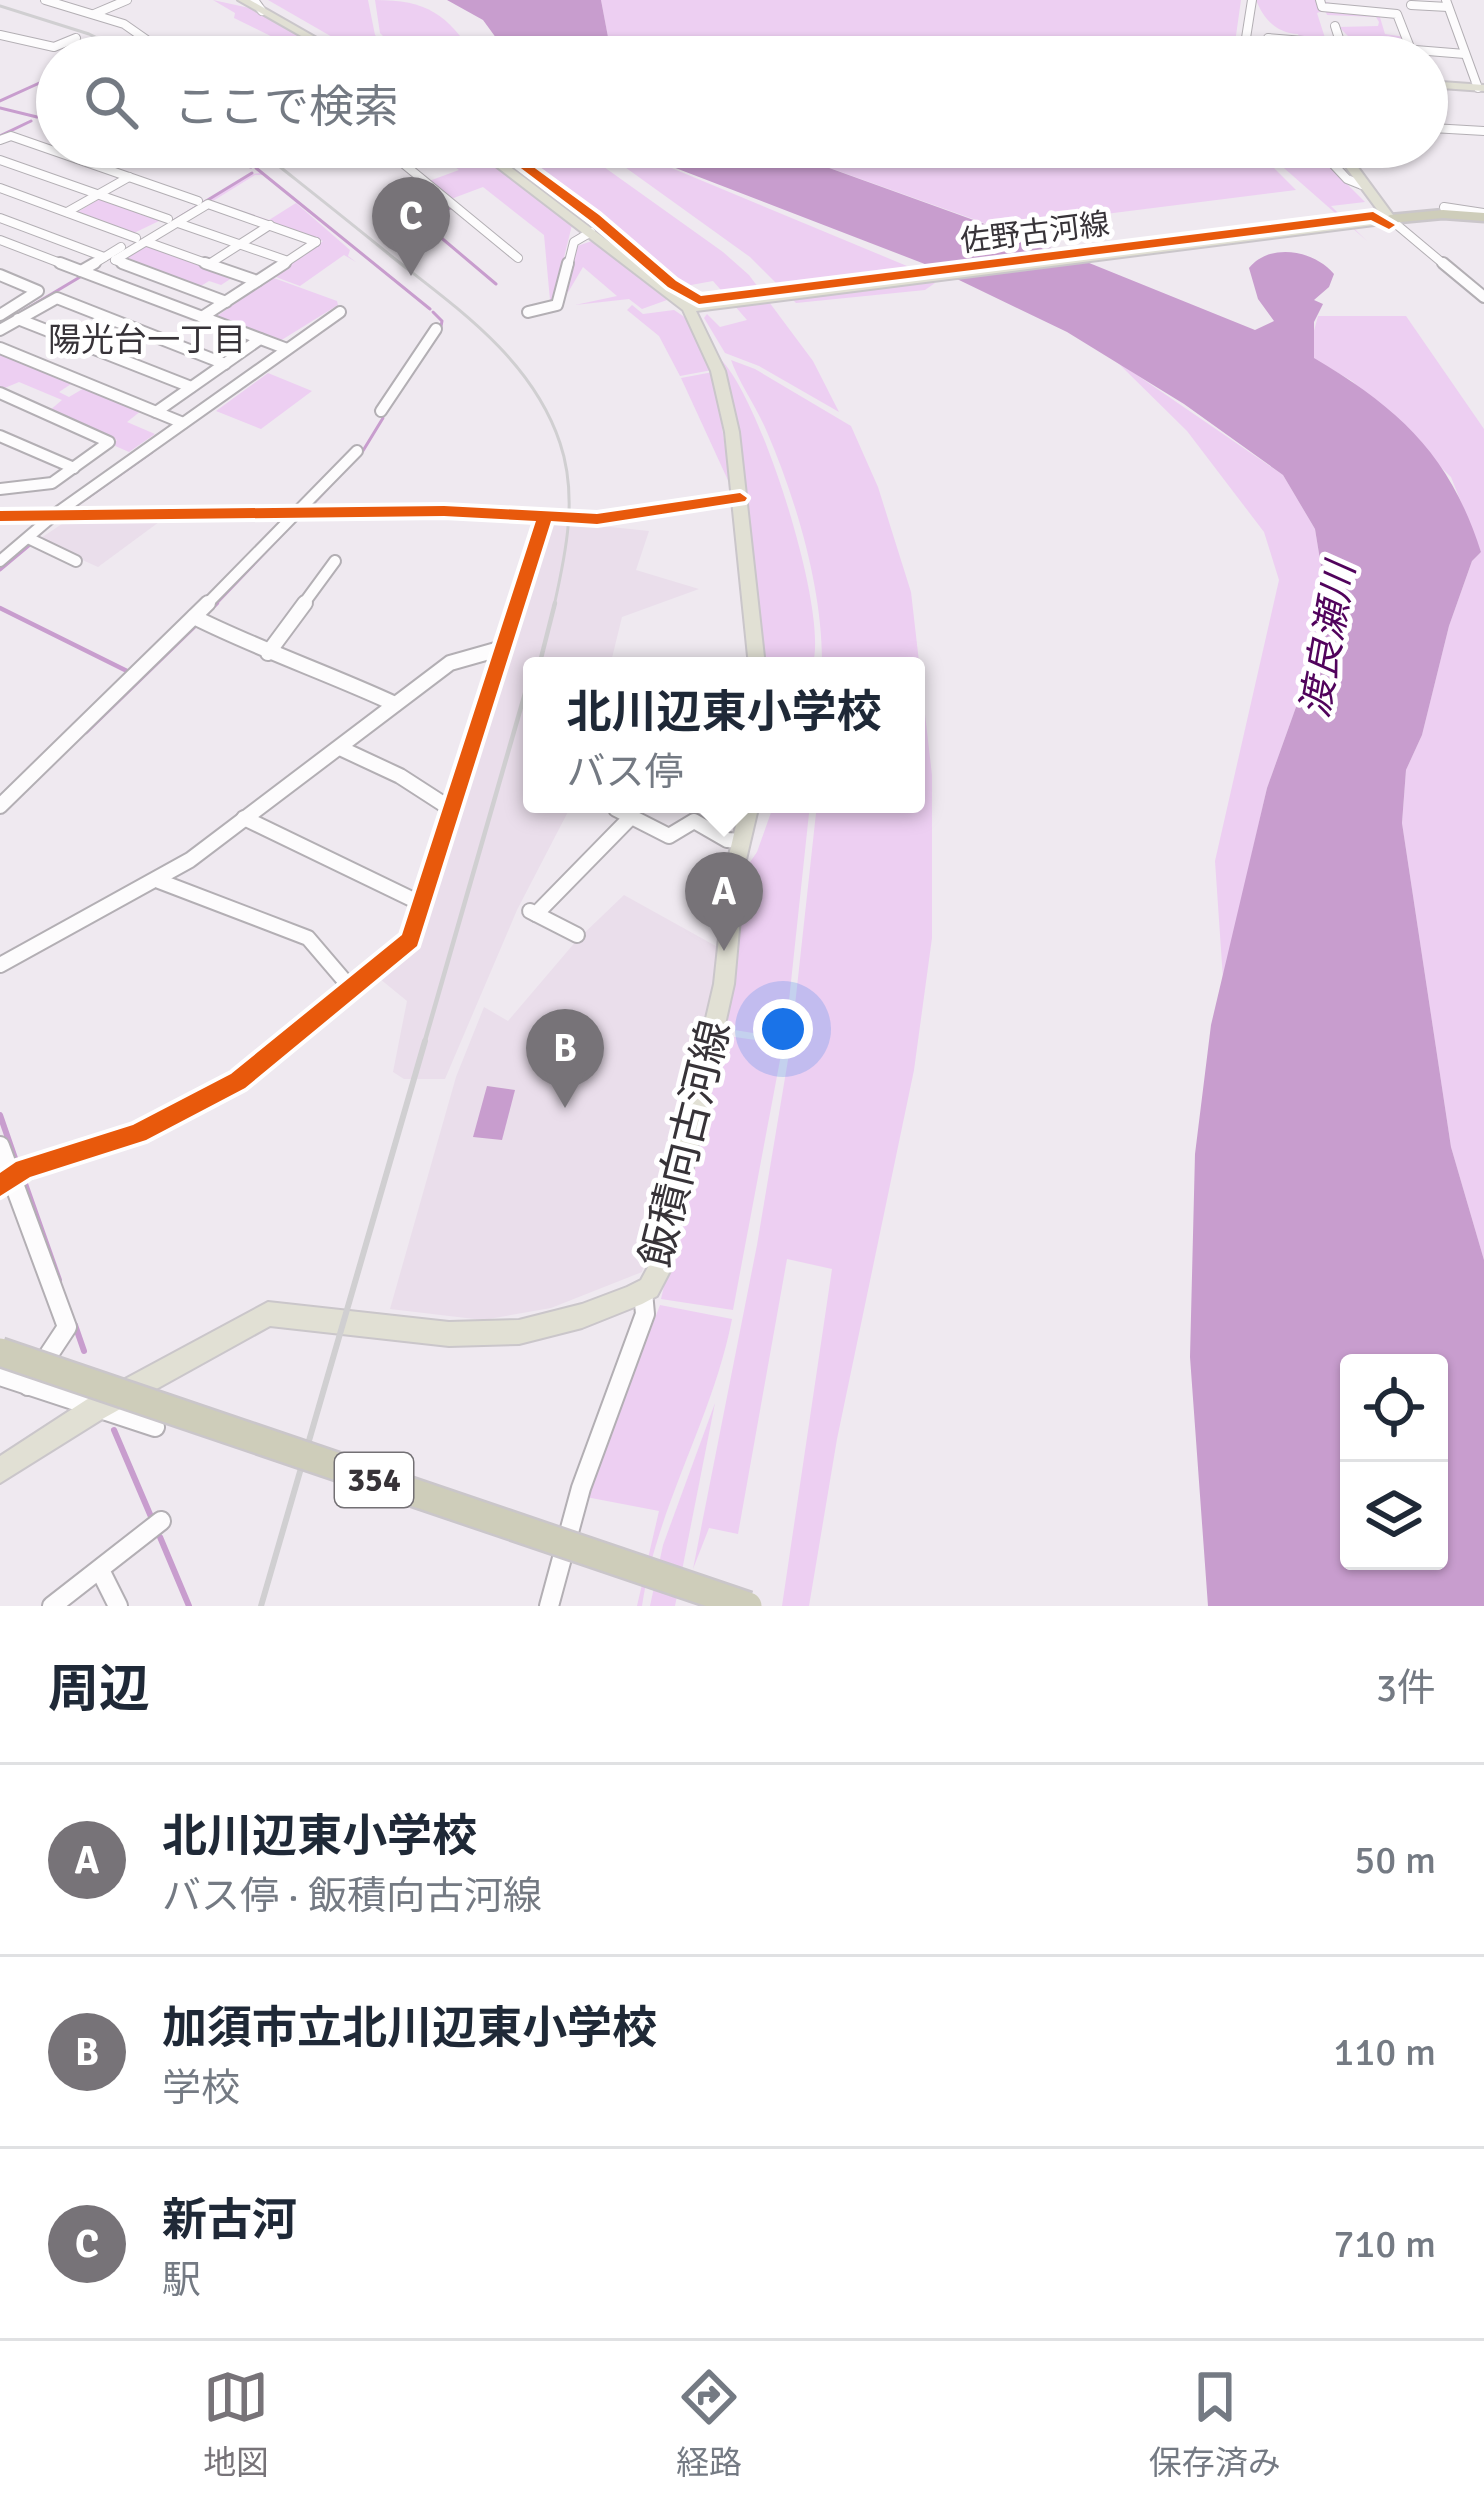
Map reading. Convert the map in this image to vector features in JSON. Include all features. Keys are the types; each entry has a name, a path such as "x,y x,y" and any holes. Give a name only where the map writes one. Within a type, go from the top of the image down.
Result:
{"highway":[{"path":"1385,219 1448,211 1484,215"},
{"name":"354","path":"0,1352 748,1606"}],"main road":[{"path":"243,0 307,36"},
{"path":"1448,85 1481,88"},
{"path":"504,168 695,307 718,371 740,498 756,657"},
{"path":"1351,168 1385,219"},
{"name":"佐野古河線","path":"695,307 1385,219"},
{"name":"飯積向古河線","path":"0,1471 95,1409 268,1314 490,1335 558,1324 643,1292 658,1271 715,1031 748,813"}],"street":[{"path":"45,0 62,9 119,22 145,36"},
{"path":"94,14 127,0"},
{"path":"254,0 262,11"},
{"path":"1246,36 1252,0"},
{"path":"1320,0 1322,7 1397,14 1406,36"},
{"path":"1383,0 1386,13"},
{"path":"1411,5 1447,4 1481,88"},
{"path":"96,31 119,22"},
{"path":"1335,26 1338,36"},
{"path":"0,35 36,43"},
{"path":"1448,53 1466,54"},
{"path":"1448,129 1484,131"},
{"path":"0,140 11,136 36,145"},
{"path":"0,160 288,261"},
{"path":"103,168 198,201 173,221"},
{"path":"409,168 518,258"},
{"path":"1337,168 1362,185"},
{"path":"68,212 129,177"},
{"path":"0,188 257,281"},
{"path":"202,317 226,302 316,242 208,204 115,260 226,302"},
{"path":"0,218 104,257"},
{"path":"1385,219 1484,297"},
{"path":"209,264 270,226"},
{"path":"528,313 557,305 574,242 591,232"},
{"path":"0,240 287,349"},
{"path":"81,271 142,240"},
{"path":"0,275 38,291 1,313"},
{"path":"0,330 57,298 225,364"},
{"path":"0,561 54,515 340,312"},
{"path":"18,319 191,387"},
{"path":"381,411 436,329"},
{"path":"156,412 260,340"},
{"path":"0,348 183,423"},
{"path":"0,393 107,440 92,456 45,486 0,487"},
{"path":"0,436 74,468"},
{"path":"0,806 357,451"},
{"path":"92,456 119,468"},
{"path":"0,516 461,511 623,518 740,498"},
{"path":"6,1181 138,1132 238,1081 410,940 448,807 545,517"},
{"path":"28,538 76,562"},
{"path":"268,652 335,561"},
{"path":"194,617 395,704"},
{"path":"0,965 159,880 458,659 502,649"},
{"path":"340,748 400,776 448,807"},
{"path":"577,935 533,912 624,813 669,836 694,821 727,840 741,841"},
{"path":"244,818 420,903"},
{"path":"159,880 308,938 349,986"},
{"path":"0,1146 6,1181 67,1327 28,1386"},
{"path":"549,1606 585,1475 645,1314 643,1292"},
{"path":"0,1376 155,1427"},
{"path":"52,1606 161,1521"},
{"path":"100,1570 118,1606"}],"shaded area":[{"path":"213,0 254,9 302,36 270,36 234,18 235,13"},
{"path":"268,0 368,0 376,36 331,36"},
{"path":"375,0 409,3 434,12 459,36 383,36"},
{"path":"601,0 1241,0 1236,36 608,36"},
{"path":"1256,0 1317,0 1379,14 1385,34 1398,36 1348,36 1339,27 1378,26 1379,22 1376,17 1327,15 1325,10 1317,13 1324,36 1299,36 1272,24"},
{"path":"497,168 572,225 553,302 542,304 550,300 544,235 483,187 451,199 429,181 459,170"},
{"path":"528,168 605,168 723,252 749,275 813,361 839,412 759,366 725,353 704,318 707,314 720,327 747,320 713,281 674,284"},
{"path":"626,168 671,168 919,271 935,283 925,290 796,303 750,257"},
{"path":"830,168 1274,168 1296,190 1058,220 1015,234"},
{"path":"1284,168 1331,168 1365,202 1331,206 1367,241"},
{"path":"253,174 263,175 255,175 213,201 269,220 296,203 350,250 348,256 356,262 344,255 300,286 273,276 323,241 207,201"},
{"path":"101,198 159,221 134,233 76,213"},
{"path":"592,241 667,300 642,309 629,299 575,305 617,296 583,267 567,294 577,246"},
{"path":"151,246 235,276 221,285 209,281 196,289 123,261"},
{"path":"271,277 338,305 280,341 216,317"},
{"path":"632,305 643,314 674,310 686,318 712,370 680,376 659,336 627,310"},
{"path":"1318,316 1406,316 1484,429 1484,1260 1451,1147 1402,823 1406,770 1422,735 1449,626 1472,561 1481,552 1451,477 1352,381 1314,359 1311,342"},
{"path":"0,352 74,382 59,392 69,397 86,387 142,410 127,422 155,434 129,452 113,445 117,440 49,411 62,400 19,382 0,390"},
{"path":"718,357 753,413 788,506 811,602 813,657 761,657 750,540"},
{"path":"731,360 755,369 851,426 878,487 911,592 918,657 822,657 813,577 798,517 767,432"},
{"path":"1115,360 1283,475 1315,529 1329,615 1267,788 1223,979 1215,861 1279,580 1264,532 1187,431"},
{"path":"713,372 732,489 681,378"},
{"path":"268,373 312,391 261,429 216,411"},
{"path":"68,520 159,522 98,567 38,540"},
{"path":"547,524 649,531 636,570 699,589 622,617 612,657 523,657 523,813 567,813 517,910 445,1079 404,1079 393,1072 407,1001 374,974 421,937"},
{"path":"925,714 932,775 932,938 914,1070 837,1439 809,1606 782,1606 832,1269 787,1259 738,1534 709,1528 693,1569 757,1245 791,1042 816,813 925,813"},
{"path":"771,813 809,813 785,1038 722,1028 748,865"},
{"path":"624,895 723,950 711,1014 705,1015 642,1272 551,1308 483,1320 390,1309 456,1077 484,1007 508,1021 577,940"},
{"path":"721,1035 783,1044 733,1310 661,1299"},
{"path":"660,1305 732,1319 712,1392 660,1533 642,1606 637,1606 659,1511 586,1497"},
{"path":"715,1403 675,1606 650,1606 663,1545"}],"water":[{"path":"447,0 601,0 608,36 495,36 483,20"},
{"name":"渡良瀬川","path":"676,168 829,168 1057,250 1255,330 1274,321 1258,299 1249,268 1258,260 1292,252 1315,259 1334,274 1329,287 1314,300 1323,304 1314,322 1314,358 1372,396 1418,438 1454,488 1481,552 1472,561 1449,626 1422,735 1406,770 1402,823 1451,1147 1484,1260 1484,1606 1208,1606 1190,1357 1195,1154 1211,1025 1267,788 1329,615 1315,529 1283,475 1184,404 1067,332 930,266"},
{"path":"487,1086 515,1090 502,1140 473,1137"}],"waterway":[{"path":"0,101 36,85"},
{"path":"0,108 36,117"},
{"path":"0,136 31,121"},
{"path":"256,168 430,309"},
{"path":"170,223 252,173"},
{"path":"381,232 453,207"},
{"path":"419,219 496,284"},
{"path":"13,317 80,277"},
{"path":"433,312 442,321 440,332"},
{"path":"361,454 383,418"},
{"path":"87,498 152,452"},
{"path":"312,505 328,488"},
{"path":"214,606 297,519"},
{"path":"0,570 31,544"},
{"path":"214,606 217,603"},
{"path":"204,616 214,606"},
{"path":"0,608 129,672"},
{"path":"86,732 197,624"},
{"path":"0,1115 17,1164"},
{"path":"23,1178 59,1280"},
{"path":"75,1325 84,1351"},
{"path":"114,1430 152,1519"},
{"path":"160,1537 189,1606"}],"railway":[{"path":"0,6 93,36"},
{"path":"281,168 466,316 531,386 560,443 568,483 566,545 554,606"},
{"path":"541,657 555,603"},
{"path":"424,1044 523,700"},
{"path":"261,1606 425,1041"}],"cycle path":[{"path":"527,168 672,284 699,300 1373,216 1389,225"},
{"path":"0,516 444,511 597,519 740,498"},
{"path":"0,1186 24,1169 138,1133 238,1081 410,940 545,517"}],"place":[{"name":"新古河","path":"411,276"},
{"name":"北川辺東小学校","path":"724,951"},
{"name":"加須市立北川辺東小学校","path":"565,1108"}],"district":[{"name":"陽光台一丁目","path":"147,340"}]}
